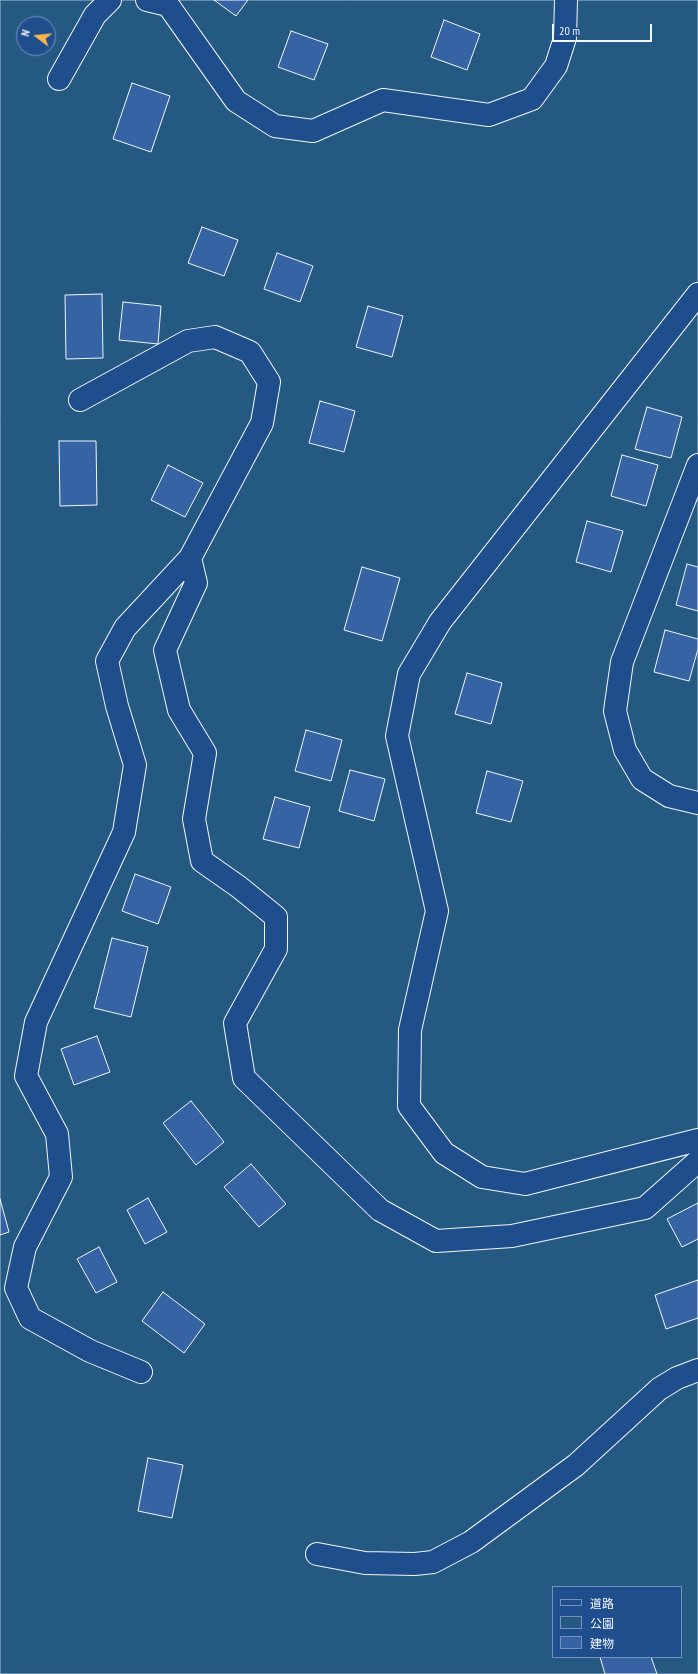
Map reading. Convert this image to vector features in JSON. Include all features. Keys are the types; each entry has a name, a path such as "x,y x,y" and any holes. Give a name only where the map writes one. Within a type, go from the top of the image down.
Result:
{"street":[{"path":"59,79 96,15 110,0"},
{"path":"148,0 168,5 236,101 276,126 313,131 383,100 488,115 532,99 556,66 566,38 566,0"},
{"path":"698,294 440,622 409,674 397,736 437,911 410,1030 409,1106 444,1153 482,1177 525,1184 698,1140"},
{"path":"80,400 188,341 215,337 250,352 270,382 262,423 190,558 125,628 107,661 117,706 135,765 124,832 36,1022 26,1076 58,1134 61,1177 26,1247 16,1288 30,1318 90,1351 141,1372"},
{"path":"698,465 622,662 615,711 625,750 642,779 669,796 698,803"},
{"path":"190,558 196,583 166,650 179,710 205,753 194,819 202,861 276,917 276,949 235,1023 244,1078 380,1210 436,1241 512,1236 645,1208 698,1161"},
{"path":"317,1554 365,1563 415,1564 433,1562 471,1542 576,1465 659,1389 677,1378 698,1370"}],"green space":[{"path":"0,0 698,0 698,1674 0,1674"}],"building":[{"path":"214,0 248,0 236,16"},
{"path":"444,20 480,34 467,70 431,57"},
{"path":"291,31 328,44 314,80 278,67"},
{"path":"132,83 170,96 151,152 113,139"},
{"path":"202,227 238,240 224,276 188,263"},
{"path":"277,253 313,266 300,302 264,289"},
{"path":"102,294 103,358 66,359 65,295"},
{"path":"123,302 161,306 158,344 119,340"},
{"path":"368,306 403,316 392,357 356,347"},
{"path":"320,401 355,411 344,452 309,443"},
{"path":"647,407 682,417 671,458 635,449"},
{"path":"59,441 96,441 97,505 60,506"},
{"path":"622,455 658,465 646,506 611,496"},
{"path":"168,465 203,483 185,517 151,500"},
{"path":"587,521 623,531 611,572 576,562"},
{"path":"687,564 698,567 698,611 676,605"},
{"path":"362,567 400,578 382,641 344,630"},
{"path":"665,630 698,639 698,649 689,681 654,672"},
{"path":"467,673 502,683 491,724 455,714"},
{"path":"306,730 342,740 331,781 295,771"},
{"path":"350,770 385,779 374,821 339,811"},
{"path":"487,771 523,781 511,822 476,813"},
{"path":"275,797 310,807 299,848 263,839"},
{"path":"135,874 171,887 158,924 122,911"},
{"path":"112,938 148,947 131,1017 94,1008"},
{"path":"97,1036 110,1072 74,1085 61,1049"},
{"path":"191,1101 224,1142 196,1165 163,1123"},
{"path":"251,1164 286,1204 259,1227 224,1187"},
{"path":"148,1198 167,1232 145,1244 127,1210"},
{"path":"0,1199 9,1232 0,1235"},
{"path":"698,1203 698,1239 682,1247 667,1219"},
{"path":"99,1247 117,1282 96,1293 77,1259"},
{"path":"698,1280 698,1318 666,1329 655,1295"},
{"path":"163,1292 205,1324 184,1353 142,1321"},
{"path":"148,1458 183,1465 172,1518 138,1511"},
{"path":"600,1658 651,1658 657,1674 605,1674"}]}
